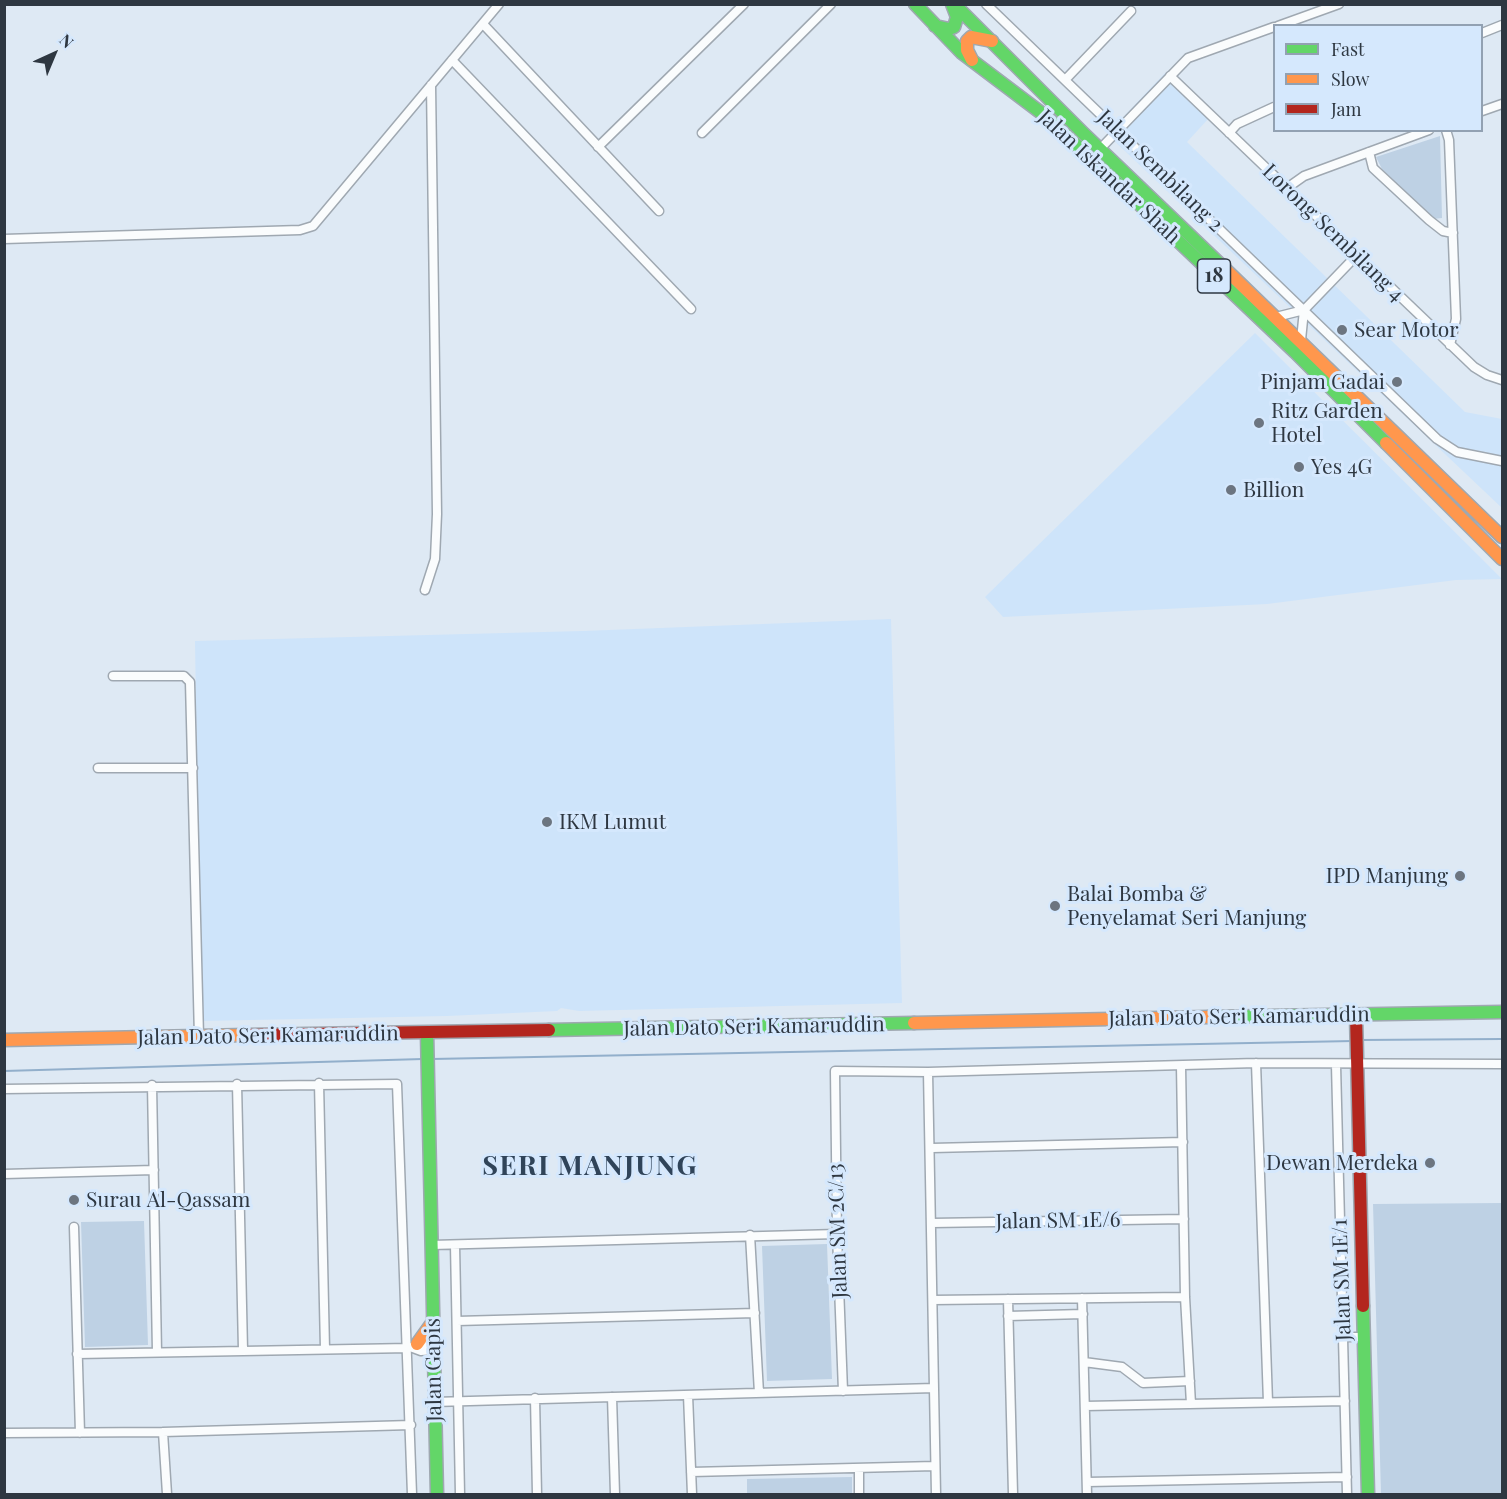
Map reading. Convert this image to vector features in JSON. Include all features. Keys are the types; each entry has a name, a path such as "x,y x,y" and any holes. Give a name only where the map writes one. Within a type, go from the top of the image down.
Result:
{"street":[{"path":"4,239 308,229 314,226 500,4"},
{"path":"598,147 744,4"},
{"path":"702,133 831,4"},
{"name":"Jalan Iskandar Shah","path":"915,4 973,62 1044,115 1295,352 1503,559"},
{"path":"935,26 949,29 954,27 957,17 953,4"},
{"name":"Jalan Iskandar Shah","path":"953,4 1100,149 1301,340 1503,537"},
{"name":"Jalan Sembilang 2","path":"986,4 1444,444 1457,452 1503,461"},
{"path":"1282,24 1339,4"},
{"path":"1065,80 1131,11"},
{"path":"483,24 658,211"},
{"path":"1483,33 1503,25"},
{"path":"1100,149 1188,58 1273,27"},
{"path":"973,62 967,50 967,41 971,37 992,41"},
{"path":"452,60 691,309"},
{"name":"Lorong Sembilang 4","path":"1170,76 1474,367 1487,375 1503,380"},
{"path":"425,590 435,559 437,514 431,86"},
{"path":"1483,111 1503,104"},
{"path":"1229,133 1252,116 1273,108"},
{"path":"1287,189 1304,176 1424,132"},
{"path":"1447,132 1449,140 1453,232 1455,327 1450,345"},
{"path":"1369,152 1373,168 1429,220 1443,231 1453,232"},
{"path":"1276,317 1304,310 1357,255"},
{"path":"1301,340 1304,310"},
{"path":"1472,506 1503,530"},
{"path":"113,676 188,678 193,768 199,1037"},
{"path":"98,768 193,768"},
{"name":"Jalan Dato Seri Kamaruddin","path":"4,1040 1503,1012"},
{"path":"1356,1015 1368,1494"},
{"name":"Jalan Gapis","path":"427,1033 432,1322 421,1347 433,1367 437,1494"},
{"path":"936,1494 932,1148 928,1072 1256,1063 1503,1064"},
{"path":"1256,1063 1268,1402"},
{"name":"Jalan SM 1E/1","path":"1336,1065 1347,1494"},
{"path":"1181,1066 1185,1297 1191,1404"},
{"name":"Jalan SM 2C/13","path":"843,1391 837,1234 835,1071 928,1072"},
{"path":"4,1089 394,1082 399,1087 421,1347 411,1425 412,1494"},
{"path":"319,1083 325,1349"},
{"path":"237,1084 243,1350"},
{"path":"152,1086 157,1352"},
{"path":"932,1148 1183,1142"},
{"path":"4,1174 154,1170"},
{"name":"Jalan SM 1E/6","path":"932,1223 1184,1219"},
{"path":"74,1227 80,1433"},
{"path":"432,1245 837,1234"},
{"path":"750,1235 759,1393"},
{"path":"455,1245 460,1494"},
{"path":"933,1300 1185,1297"},
{"path":"1082,1298 1088,1494"},
{"path":"1008,1299 1013,1494"},
{"path":"457,1321 755,1313"},
{"path":"1008,1316 1083,1314"},
{"path":"1344,1337 1364,1337"},
{"path":"77,1354 421,1347"},
{"path":"1084,1362 1122,1367 1143,1383 1190,1381"},
{"path":"434,1402 934,1388"},
{"path":"688,1395 692,1494"},
{"path":"612,1396 615,1494"},
{"path":"535,1398 537,1494"},
{"path":"1085,1406 1346,1401"},
{"path":"4,1433 163,1432 411,1425"},
{"path":"163,1432 166,1494"},
{"path":"691,1472 935,1466"},
{"path":"859,1468 859,1494"},
{"path":"1087,1482 1347,1477"}],"shaded area":[{"path":"1165,73 1209,118 1187,142 1465,412 1502,419 1502,508 1107,134"},
{"path":"1440,136 1442,218 1433,219 1382,169 1376,157"},
{"path":"1255,333 1502,579 1456,580 1267,604 1003,617 985,597"},
{"name":"IKM Lumut","path":"891,619 902,1003 579,1011 561,1008 557,1011 447,1016 201,1021 195,641 583,631"},
{"path":"1502,1203 1502,1494 1381,1494 1373,1204"},
{"path":"144,1221 148,1345 85,1347 81,1222"},
{"path":"827,1244 832,1379 767,1381 762,1246"},
{"path":"852,1477 852,1494 747,1494 747,1479"}],"waterway":[{"path":"1361,1040 1502,1039"},
{"path":"432,1059 1353,1041"},
{"path":"4,1071 423,1059"}],"traffic: fast":[{"path":"915,4 962,53 1044,115 1098,165 1295,352 1386,443"},
{"path":"935,26 949,29 954,27 957,17 952,4"},
{"path":"954,4 1083,133 1223,267"},
{"path":"1209,1017 1502,1012"},
{"path":"549,1030 914,1023"},
{"path":"427,1033 437,1494"},
{"path":"1363,1306 1368,1494"}],"traffic: slow":[{"path":"972,60 967,50 967,41 971,37 992,41"},
{"path":"1223,267 1502,537"},
{"path":"1386,443 1502,559"},
{"path":"914,1023 1209,1017"},
{"path":"4,1040 247,1035"},
{"path":"417,1344 432,1323"}],"traffic: jam":[{"path":"1356,1015 1363,1306"},
{"path":"247,1035 549,1030"}],"place":[{"name":"Sear Motor","path":"1342,330"},
{"name":"Pinjam Gadai","path":"1397,382"},
{"name":"Ritz Garden Hotel","path":"1259,423"},
{"name":"Yes 4G","path":"1299,467"},
{"name":"Billion","path":"1231,490"},
{"name":"IKM Lumut","path":"547,822"},
{"name":"IPD Manjung","path":"1460,876"},
{"name":"Balai Bomba & Penyelamat Seri Manjung","path":"1055,906"},
{"name":"Dewan Merdeka","path":"1430,1163"},
{"name":"Surau Al-Qassam","path":"74,1200"}],"district":[{"name":"SERI MANJUNG","path":"590,1167"}]}
